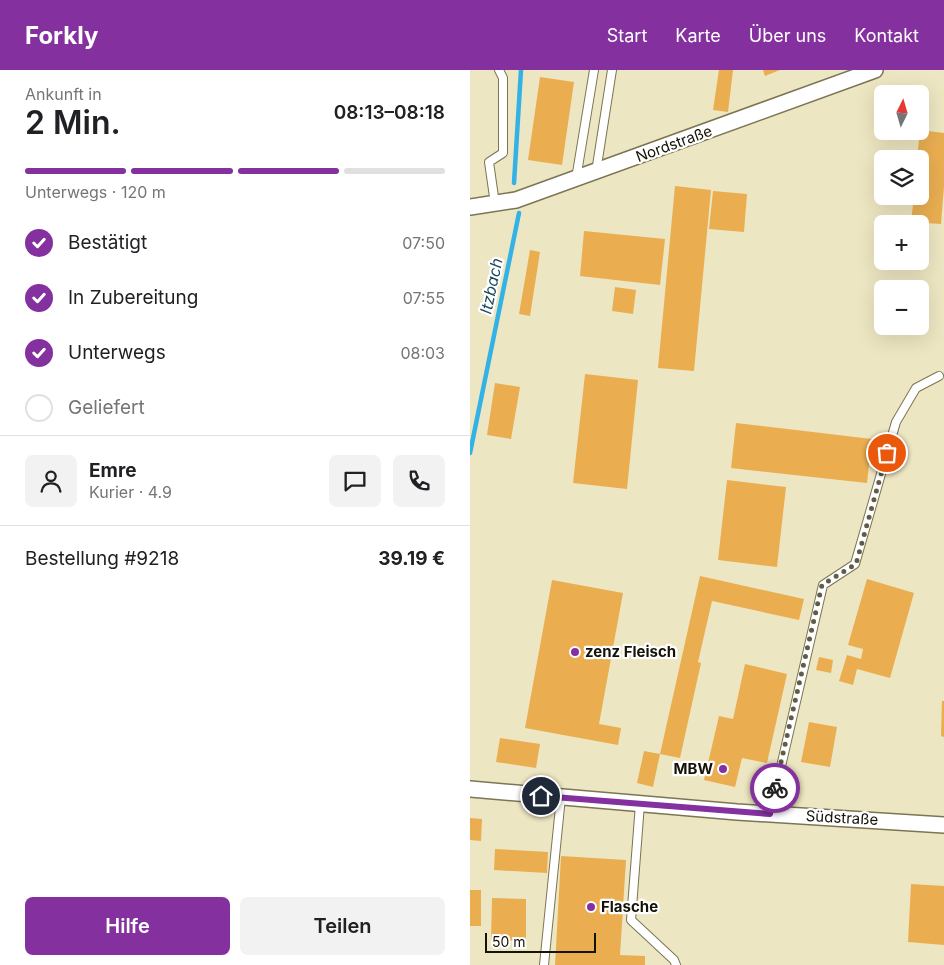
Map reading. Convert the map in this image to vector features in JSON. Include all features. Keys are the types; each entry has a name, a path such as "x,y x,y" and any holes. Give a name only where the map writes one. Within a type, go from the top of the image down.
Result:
{"street":[{"name":"Nordstraße","path":"470,207 516,200 576,180 875,70"},
{"name":"Südstraße","path":"470,789 770,814 944,825"}],"lane":[{"path":"495,204 489,162 503,153 503,78 499,70"},
{"path":"576,180 594,70"},
{"path":"596,172 612,70"},
{"path":"770,814 822,585 856,564 896,422 916,388 939,376"},
{"path":"544,965 561,797"},
{"path":"640,804 631,920 674,960 676,965"}],"building":[{"path":"719,70 733,70 728,112 713,110"},
{"path":"763,70 780,70 765,76"},
{"path":"540,77 574,82 562,165 528,160"},
{"path":"929,131 944,133 944,186 941,224 929,223 929,215 912,215 913,205 929,205 929,150 918,150 919,140 929,140"},
{"path":"675,186 711,190 694,371 658,368"},
{"path":"713,191 747,194 744,232 709,229"},
{"path":"584,231 665,239 660,285 580,276"},
{"path":"530,250 540,252 530,316 519,314"},
{"path":"615,287 636,290 633,314 612,311"},
{"path":"585,374 638,380 627,489 573,483"},
{"path":"495,383 520,387 511,439 487,435"},
{"path":"736,423 872,439 867,483 731,468"},
{"path":"727,480 786,487 777,567 718,560"},
{"path":"700,576 804,599 799,620 712,601 698,662 701,663 680,758 660,754"},
{"path":"867,579 914,593 890,678 857,669 853,685 839,681 847,655 861,659 863,649 848,645"},
{"name":"zenz Fleisch","path":"552,580 623,593 599,724 621,728 618,745 525,728"},
{"path":"819,657 833,660 831,673 816,670"},
{"path":"745,664 787,674 767,763 742,758 735,787 704,780 719,716 733,719"},
{"path":"942,701 944,701 944,737 941,736"},
{"path":"809,722 837,727 830,767 801,762"},
{"path":"500,738 540,744 536,768 496,762"},
{"path":"644,751 660,754 653,787 637,783"},
{"path":"470,818 482,819 481,841 470,840"},
{"path":"495,849 548,852 547,873 494,870"},
{"name":"Flasche","path":"561,856 626,860 620,955 645,956 645,965 555,965"},
{"path":"911,884 944,886 944,945 908,942"},
{"path":"470,890 481,890 481,926 470,926"},
{"path":"492,898 526,899 526,941 491,940"}],"waterway":[{"name":"Itzbach","path":"514,183 521,70"},
{"name":"Itzbach","path":"470,453 519,213"}],"way so far":[{"path":"775,788 822,585 856,564 887,453"}],"place":[{"name":"zenz Fleisch","path":"575,652"},
{"name":"MBW","path":"723,769"},
{"name":"Flasche","path":"591,907"}],"route":[{"path":"541,796 770,814 775,788"}]}
